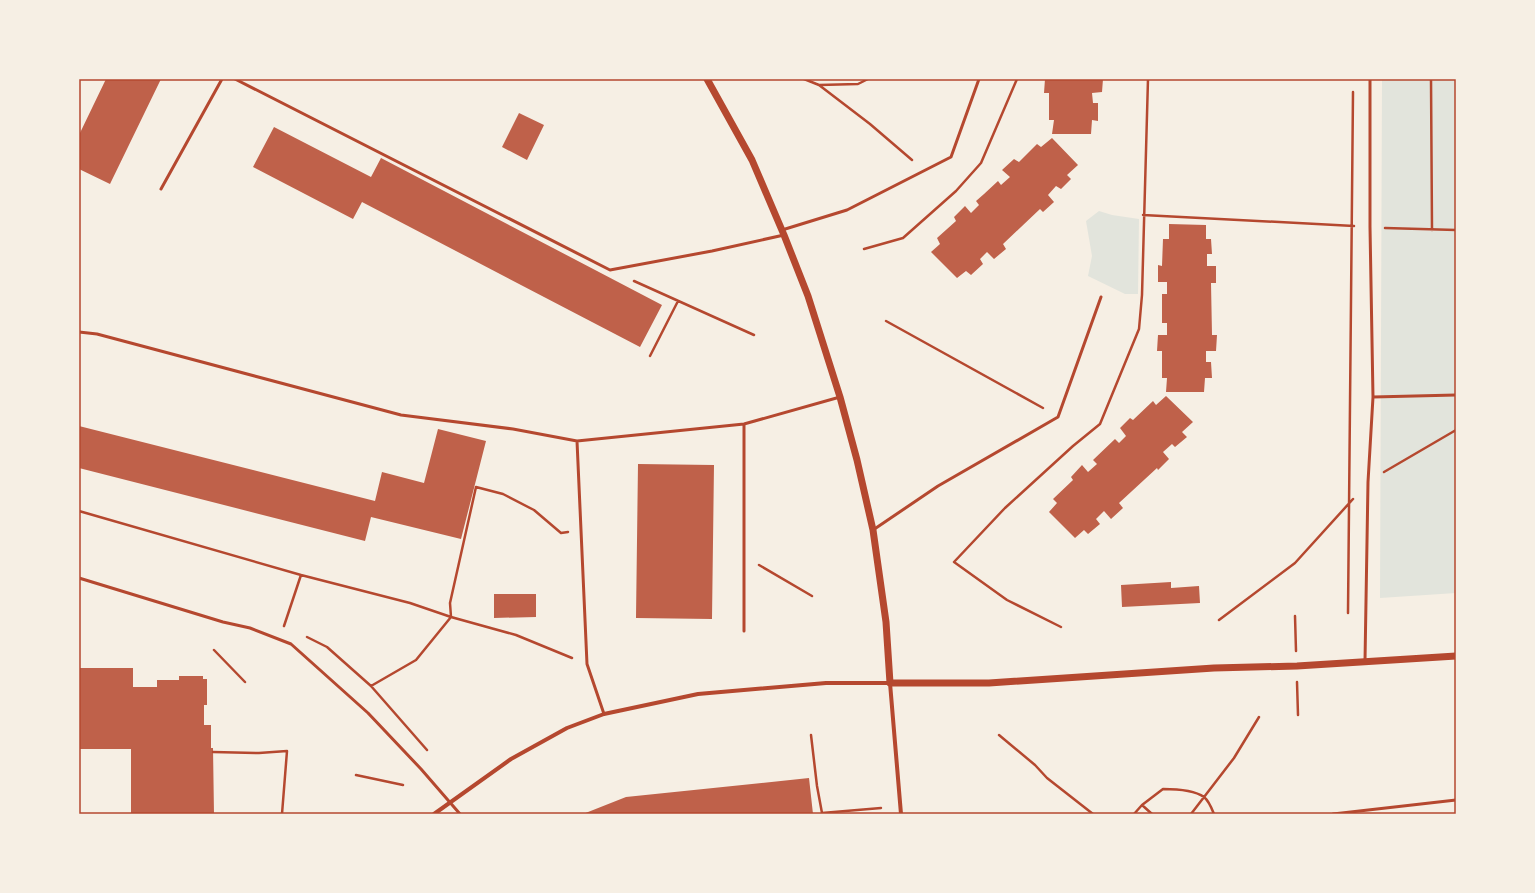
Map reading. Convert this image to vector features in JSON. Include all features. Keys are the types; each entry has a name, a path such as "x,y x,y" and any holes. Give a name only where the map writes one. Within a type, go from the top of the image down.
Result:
{"street":[{"path":"707,79 752,160 783,232 810,303 840,397 857,460 873,530 886,622 901,814"},
{"path":"434,814 511,759 567,728 604,714 698,694 826,683 989,683 1214,668 1296,666 1456,656"}],"lane":[{"path":"161,189 221,79"},
{"path":"235,79 610,270 712,251 783,232 847,210 923,172 951,157 979,79"},
{"path":"1365,662 1368,482 1373,396 1370,227 1370,79"},
{"path":"873,530 938,486 1058,417 1101,297"},
{"path":"79,332 97,334 401,415 513,429 577,441 744,424 840,397"},
{"path":"1373,396 1456,395"},
{"path":"744,424 744,631"},
{"path":"577,441 587,664 604,714"},
{"path":"79,578 223,622 250,628 291,644 368,713 421,769 460,814"},
{"path":"1333,814 1456,800"}],"path":[{"path":"804,79 819,86 870,124 905,153 923,172"},
{"path":"819,86 858,84 868,79"},
{"path":"864,249 903,238 956,191 981,163 1017,79"},
{"path":"1061,627 1007,600 954,562 1005,508 1073,446 1100,424 1139,329 1142,295 1143,215 1147,139 1148,79"},
{"path":"1431,79 1432,230"},
{"path":"1348,613 1353,87"},
{"path":"1143,215 1456,230"},
{"path":"610,270 754,335"},
{"path":"650,356 678,301"},
{"path":"886,321 1058,417"},
{"path":"1220,620 1295,564 1368,482 1456,430"},
{"path":"371,686 416,660 451,617 450,603 476,487 510,497 534,510 561,532"},
{"path":"79,511 301,575 410,603 516,636 587,664"},
{"path":"743,556 812,596"},
{"path":"283,628 301,575"},
{"path":"327,647 371,686 427,750"},
{"path":"214,650 245,682"},
{"path":"1191,814 1234,758 1259,717"},
{"path":"811,735 822,814 881,808"},
{"path":"999,735 1035,765 1047,778 1093,814"},
{"path":"213,752 259,753 287,751 282,814"},
{"path":"356,775 403,785"},
{"path":"1134,814 1142,805 1163,789 1184,790 1204,797 1214,814"},
{"path":"1142,805 1152,814"}],"shaded area":[{"path":"1382,79 1456,79 1456,593 1380,598"},
{"path":"1099,211 1112,215 1139,219 1138,294 1125,294 1088,276 1092,256 1086,221"}],"building":[{"path":"106,79 161,79 110,184 79,169 79,135"},
{"path":"1045,79 1103,79 1102,92 1092,93 1093,103 1098,103 1098,121 1092,120 1091,134 1052,134 1054,120 1049,120 1049,93 1044,93"},
{"path":"519,113 544,125 527,160 502,147"},
{"path":"274,127 371,177 381,158 662,305 640,347 362,202 353,219 253,167"},
{"path":"1052,138 1078,165 1067,175 1071,179 1061,189 1056,186 1048,195 1054,202 1043,212 1040,209 1003,244 1006,249 994,259 987,252 980,259 983,264 971,275 966,271 957,278 931,252 940,244 937,238 956,221 954,217 965,206 971,213 979,205 976,201 998,181 1001,185 1010,177 1002,170 1014,159 1019,162 1037,144 1041,147"},
{"path":"1169,224 1206,225 1206,239 1211,239 1212,254 1207,254 1207,266 1216,266 1216,283 1211,283 1212,335 1217,335 1216,351 1206,351 1206,362 1211,362 1212,378 1205,378 1204,392 1166,392 1167,378 1162,378 1162,351 1157,351 1158,335 1167,335 1167,323 1162,323 1162,294 1167,294 1167,282 1158,282 1158,265 1162,266 1163,239 1169,239"},
{"path":"1166,396 1193,422 1182,432 1187,437 1175,447 1172,444 1163,452 1169,459 1119,503 1123,508 1111,519 1104,511 1096,519 1100,524 1088,534 1084,530 1075,538 1049,512 1057,503 1053,499 1073,480 1071,477 1082,465 1088,472 1097,464 1093,460 1115,439 1119,443 1126,436 1120,428 1130,418 1133,420 1153,401 1156,405"},
{"path":"79,426 375,501 382,472 424,483 438,429 486,441 461,539 371,517 365,541 79,468"},
{"path":"638,464 714,465 712,619 636,618"},
{"path":"1171,582 1171,588 1199,586 1200,603 1122,607 1121,585"},
{"path":"494,594 536,594 536,617 494,618"},
{"path":"79,668 133,668 133,687 157,687 157,680 179,680 179,676 203,676 203,679 207,679 207,705 204,705 204,725 211,725 211,748 213,748 214,814 131,814 131,749 79,749"},
{"path":"809,778 813,814 583,814 626,797"}]}
